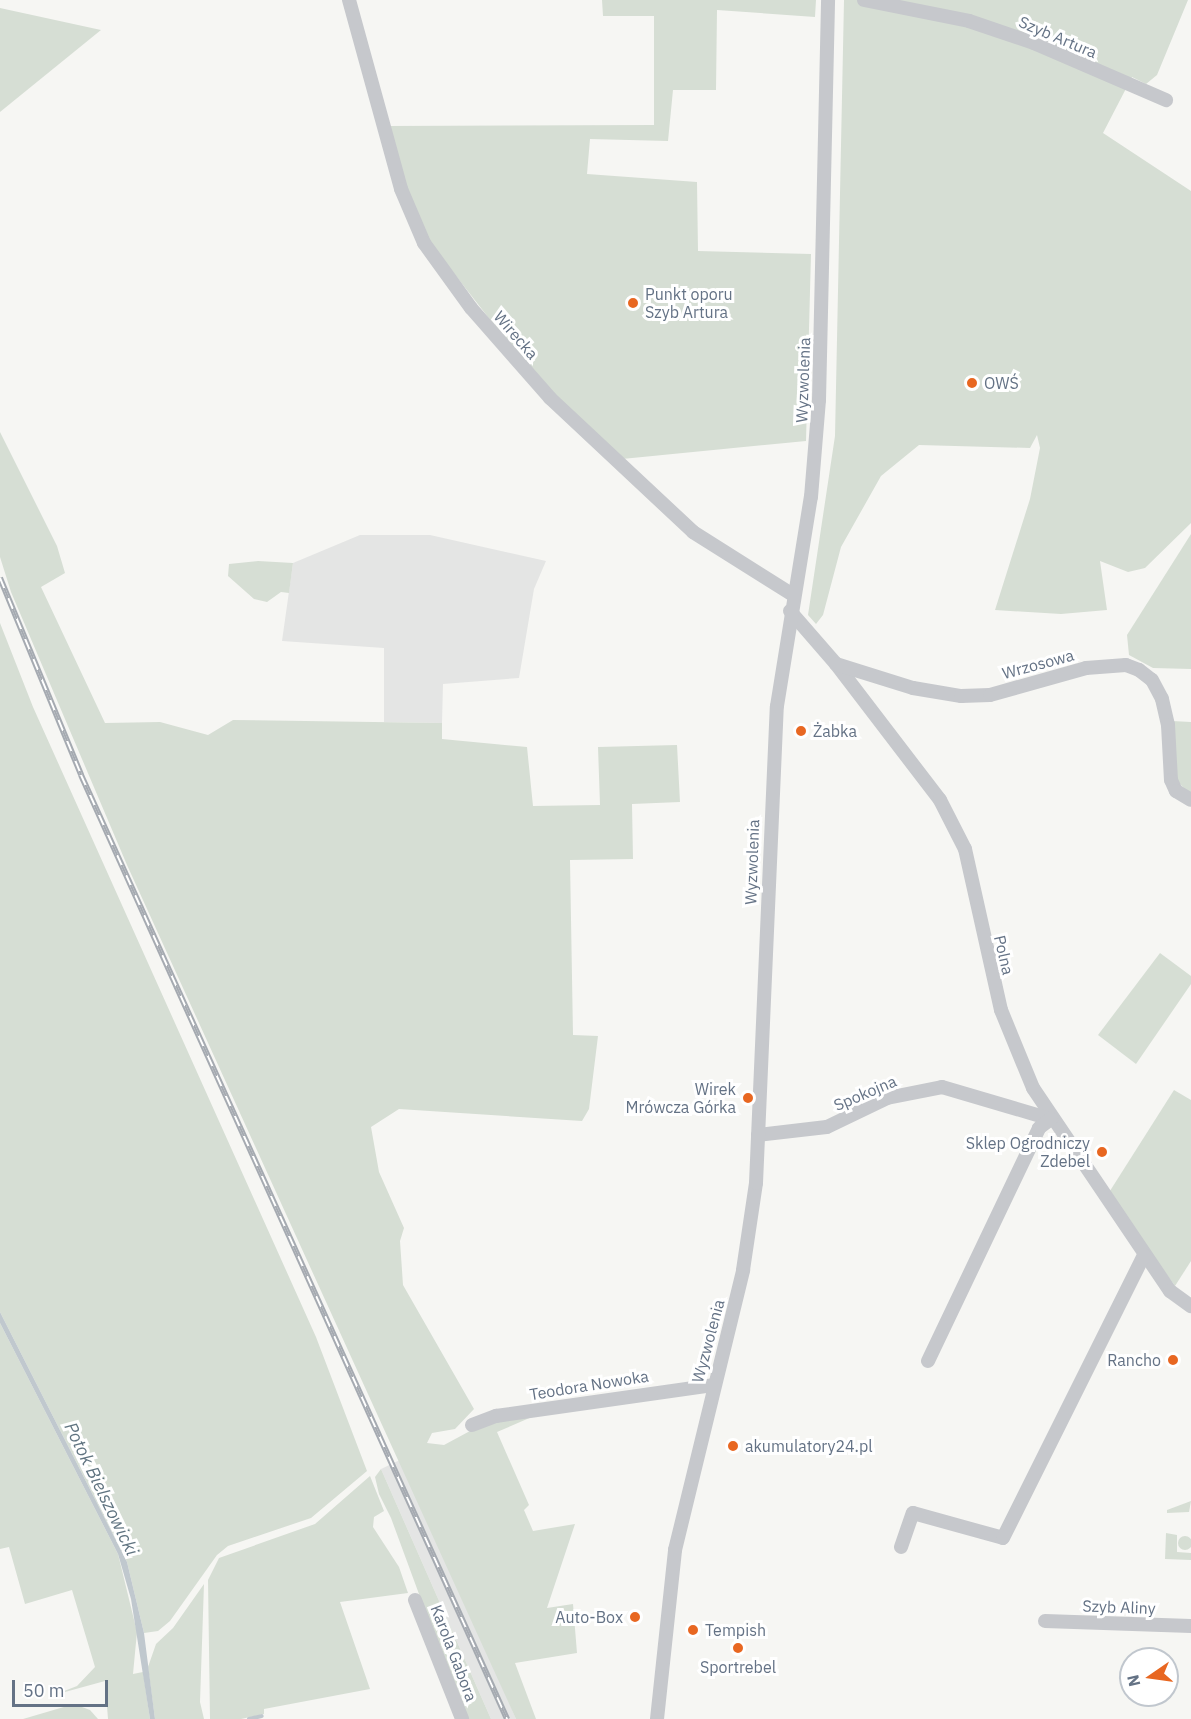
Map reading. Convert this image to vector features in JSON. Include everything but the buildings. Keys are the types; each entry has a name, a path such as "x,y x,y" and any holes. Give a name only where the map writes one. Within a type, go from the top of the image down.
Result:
{"street":[{"name":"Wirecka","path":"349,0 401,189 424,243 471,308 550,398 693,532 793,595"},
{"name":"Wyzwolenia","path":"657,1719 675,1550 748,1246 758,1135 772,765 790,611 811,497 819,411 828,0"},
{"name":"Szyb Artura","path":"864,0 969,21 1034,42 1166,100"},
{"name":"Polna","path":"790,611 836,664 919,770 957,830 972,870 1001,1010 1033,1088 1051,1119 1170,1291 1191,1306"},
{"name":"Wrzosowa","path":"836,664 913,688 961,696 990,695 1068,671 1132,668 1152,680 1162,699 1168,725 1171,780 1176,791 1191,800"},
{"name":"Spokojna","path":"758,1135 827,1127 887,1098 942,1087 1051,1119"},
{"path":"928,1361 1038,1128 1051,1119"},
{"path":"901,1546 913,1513 1003,1538 1144,1255"},
{"name":"Teodora Nowoka","path":"472,1425 496,1416 713,1385"},
{"name":"Karola Gabora","path":"415,1600 462,1719"},
{"name":"Szyb Aliny","path":"1045,1621 1191,1626"}],"shaded area":[{"path":"602,0 816,0 815,17 717,10 716,90 673,90 668,141 590,139 587,174 697,182 698,251 811,254 806,441 622,459 568,409 495,326 428,240 400,170 388,126 654,125 654,16 603,16"},
{"path":"844,0 1188,0 1157,75 1146,84 1132,77 1103,133 1191,191 1191,523 1145,568 1128,572 1100,561 1107,610 1061,614 995,610 1030,499 1040,448 1037,435 1030,448 919,445 881,476 841,547 823,615 816,624 808,615 835,436"},
{"path":"0,8 101,30 0,112"},
{"path":"0,432 57,546 65,573 41,587 105,723 160,722 208,735 233,720 442,723 442,739 527,747 533,806 600,805 598,747 677,745 680,802 632,804 633,859 570,860 573,1035 598,1036 589,1109 582,1121 399,1109 371,1127 379,1172 404,1228 400,1241 403,1285 474,1409 455,1429 432,1433 427,1443 444,1445 483,1424 541,1413 497,1432 529,1505 524,1510 533,1531 575,1524 547,1608 573,1604 577,1653 515,1663 536,1719 516,1719 127,865 11,592 0,557"},
{"path":"1191,534 1191,669 1153,668 1129,655 1127,635"},
{"path":"360,535 430,535 546,561 534,589 519,678 443,684 442,723 384,722 384,648 282,641 293,563"},
{"path":"258,561 293,563 289,593 281,592 267,602 254,599 228,576 229,564"},
{"path":"0,623 33,707 316,1337 367,1471 311,1518 228,1546 217,1555 170,1621 158,1631 144,1633 127,1562 0,1312"},
{"path":"1172,721 1191,722 1191,797 1176,779"},
{"path":"1160,953 1191,976 1191,984 1136,1064 1098,1035"},
{"path":"1174,1090 1191,1100 1191,1261 1175,1286 1108,1194"},
{"path":"0,1312 127,1562 144,1633 155,1719 150,1719 131,1599 118,1554 0,1323"},
{"path":"0,1323 118,1554 137,1632 133,1674 143,1672 150,1719 108,1719 105,1681 54,1695 77,1686 95,1667 72,1590 25,1604 9,1547 0,1549"},
{"path":"400,1460 516,1719 491,1719 381,1469"},
{"path":"381,1469 491,1719 465,1719 391,1518 379,1494 375,1477"},
{"path":"370,1476 384,1511 374,1517 373,1527 399,1567 408,1593 340,1602 370,1689 264,1709 264,1714 241,1719 210,1719 208,1580 219,1558 315,1524"},
{"path":"1191,1501 1189,1512 1167,1513 1167,1510"},
{"path":"1166,1533 1177,1535 1177,1552 1191,1553 1191,1560 1165,1559"},
{"path":"1182,1536 1188,1536 1192,1543 1188,1550 1182,1550 1178,1546 1178,1540"},
{"path":"204,1584 200,1702 204,1719 155,1719 148,1667 156,1644 173,1628"},
{"path":"74,1704 90,1710 98,1719 23,1719"}],"waterway":[{"path":"249,1719 262,1716"}],"railway":[{"path":"0,578 81,775 507,1719"}],"place":[{"name":"Punkt oporu Szyb Artura","path":"633,303"},
{"name":"OWŚ","path":"972,383"},
{"name":"Żabka","path":"801,731"},
{"name":"Wirek Mrówcza Górka","path":"748,1098"},
{"name":"Sklep Ogrodniczy Zdebel","path":"1102,1152"},
{"name":"Rancho","path":"1173,1360"},
{"name":"akumulatory24.pl","path":"733,1446"},
{"name":"Auto-Box","path":"635,1617"},
{"name":"Tempish","path":"693,1630"},
{"name":"Sportrebel","path":"738,1648"}],"water label":[{"name":"Potok Bielszowicki","path":"101,1489"}]}
